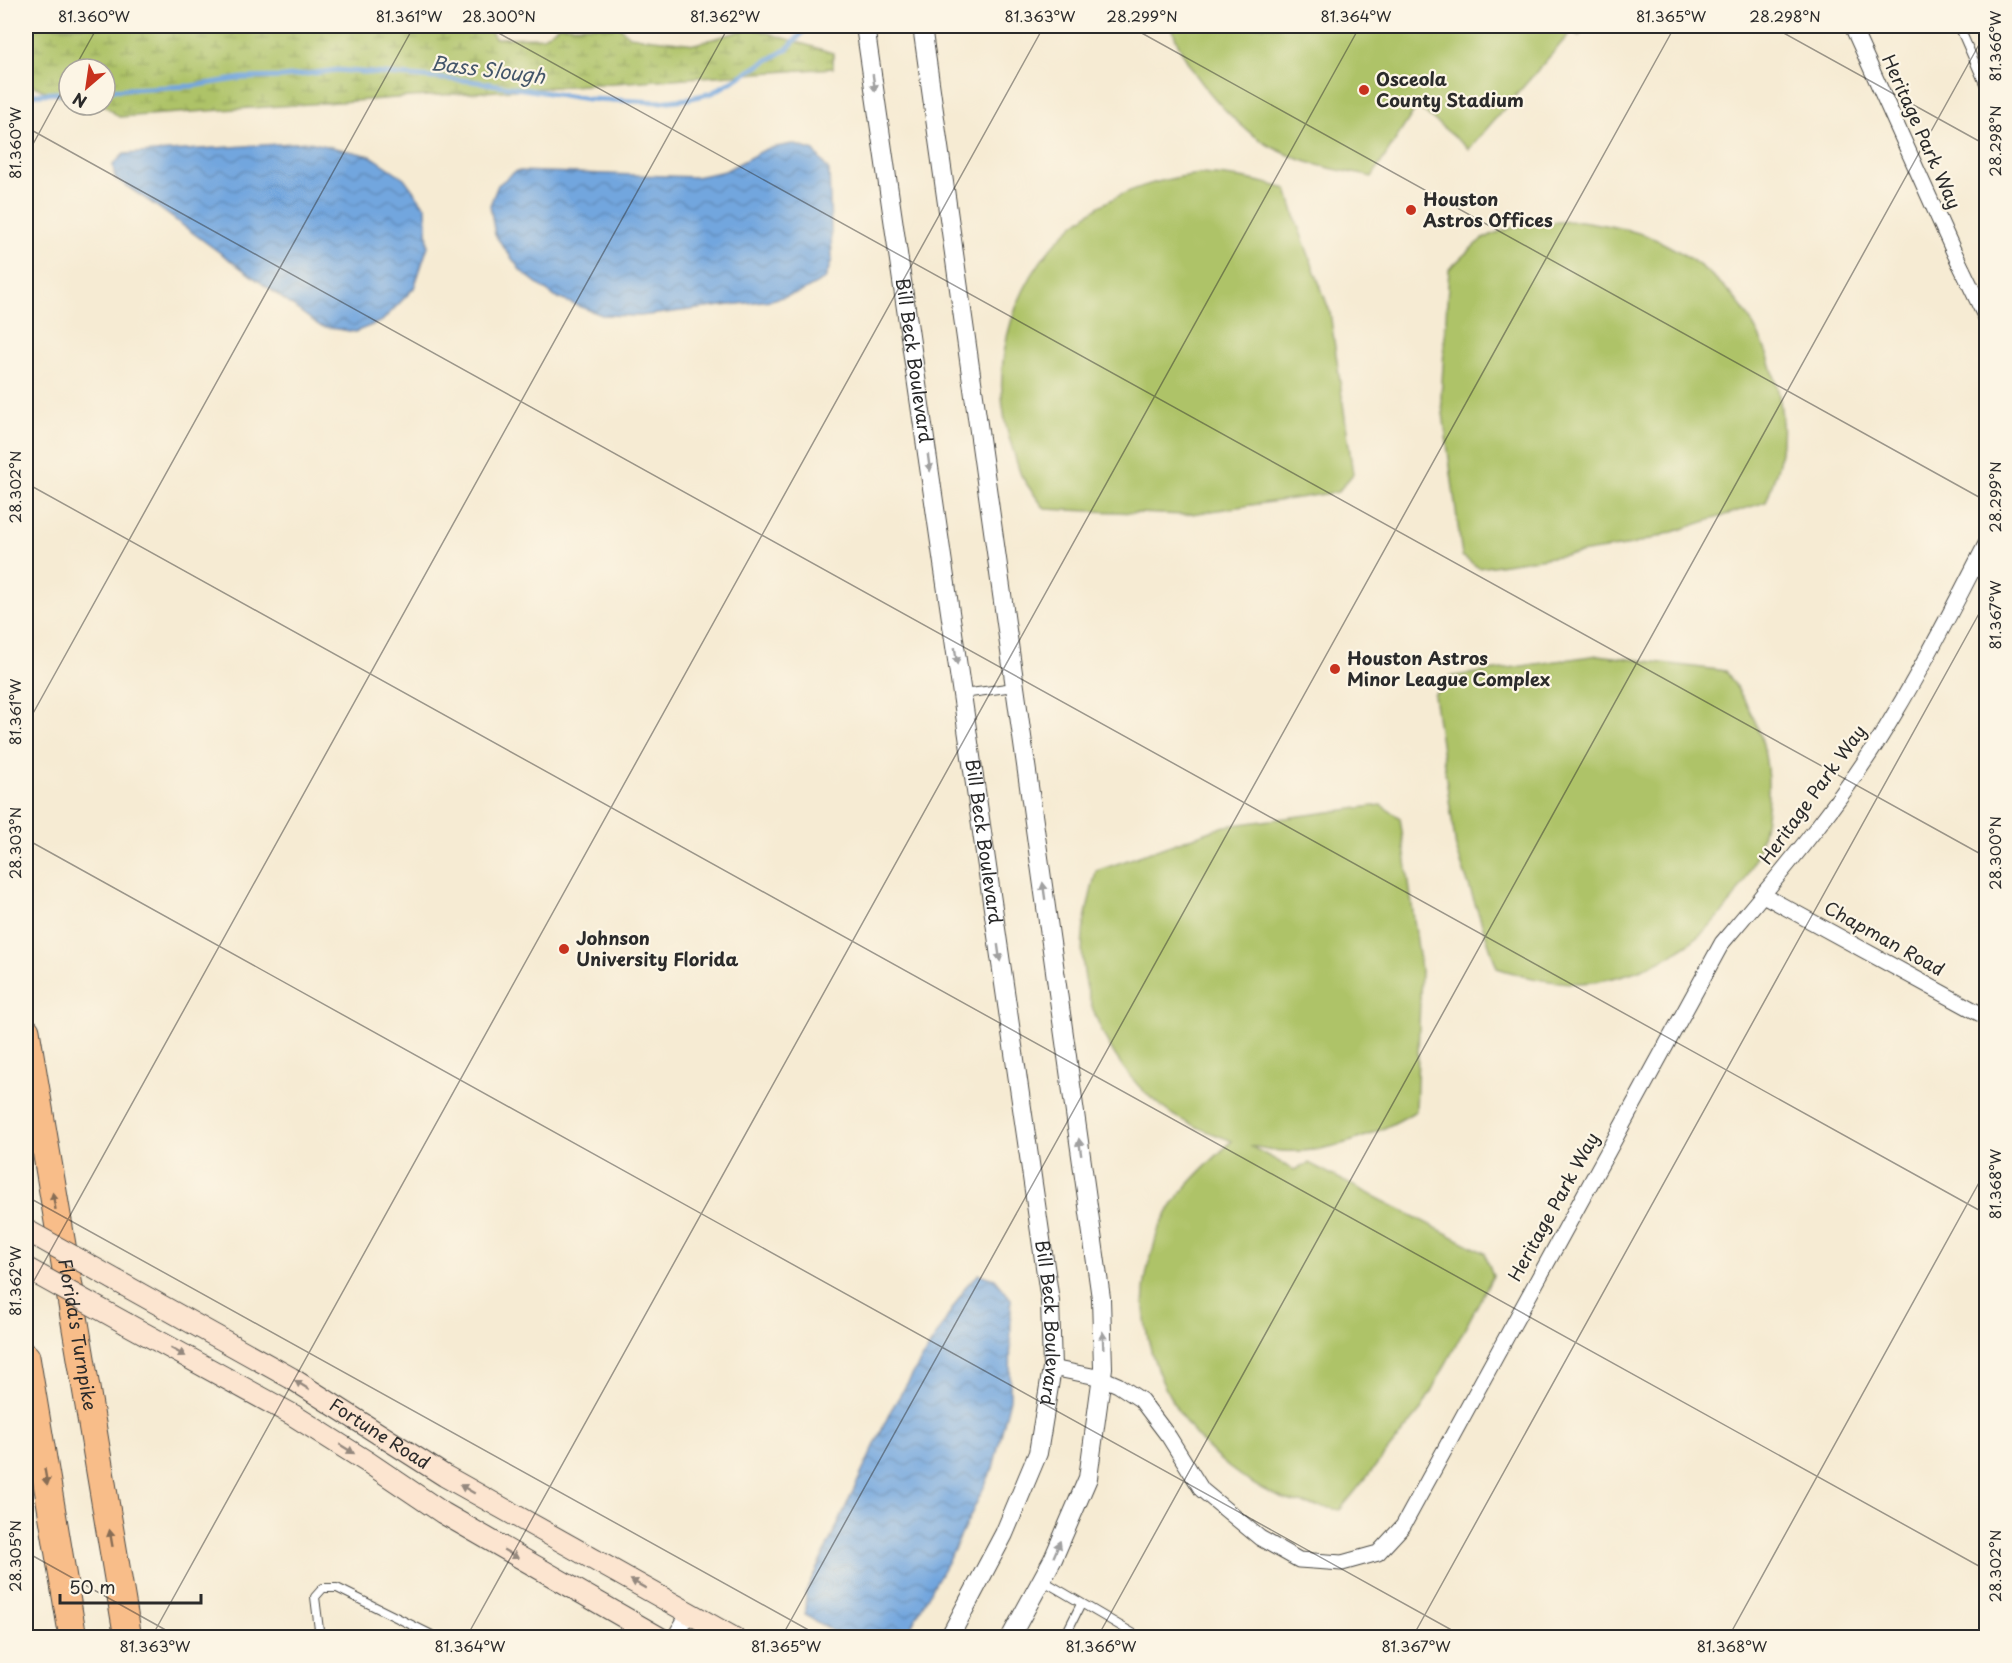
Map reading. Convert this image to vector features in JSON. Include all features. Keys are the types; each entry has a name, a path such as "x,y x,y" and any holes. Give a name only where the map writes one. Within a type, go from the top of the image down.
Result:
{"highway":[{"name":"Florida's Turnpike","path":"26,1031 128,1638"},
{"path":"26,1358 73,1638"}],"main road":[{"name":"Fortune Road","path":"26,1230 291,1378 445,1476 734,1638"},
{"name":"Fortune Road","path":"26,1268 293,1415 443,1513 660,1638"}],"street":[{"name":"Bill Beck Boulevard","path":"865,26 1050,1302 1052,1368 1038,1453 1004,1534 949,1638"},
{"path":"922,26 1101,1298 1102,1378 1088,1478 1053,1559 1010,1638"},
{"name":"Heritage Park Way","path":"1852,26 1986,318"},
{"name":"Heritage Park Way","path":"1052,1368 1102,1378 1141,1400 1169,1437 1202,1490 1260,1538 1299,1560 1342,1563 1378,1553 1402,1526 1722,944 1845,789 1895,715 1982,560 1986,544"},
{"name":"Chapman Road","path":"1763,895 1986,1017"},
{"path":"674,1638 689,1613"}],"lane":[{"path":"1959,26 1986,88"},
{"path":"962,694 1015,687"},
{"path":"1042,1580 1141,1638"},
{"path":"320,1638 315,1598 323,1588 337,1588 438,1638"},
{"path":"1064,1638 1082,1604"},
{"path":"414,1626 415,1638"}],"green space":[{"path":"26,26 487,26 495,38 543,37 559,26 619,26 629,36 695,44 752,28 833,53 833,68 119,117 117,115 117,57 57,57 57,95 26,83"},
{"name":"Osceola County Stadium","path":"1172,26 1587,26 1579,36 1572,31 1469,149 1417,106 1372,177 1301,160 1267,145 1249,132 1221,106 1196,75 1177,42"},
{"path":"1200,174 1244,178 1287,189 1298,226 1330,312 1353,474 1338,492 1185,515 1045,509 1021,475 1005,420 1002,387 1004,354 1011,321 1024,290 1041,261 1063,235 1089,213 1115,197 1142,186"},
{"path":"1581,221 1635,232 1674,249 1715,279 1743,309 1765,349 1778,393 1782,415 1782,437 1777,469 1766,502 1632,545 1479,568 1462,556 1441,398 1449,269 1485,238 1507,229 1532,224"},
{"path":"1598,655 1726,671 1752,715 1763,744 1768,781 1766,816 1758,850 1744,881 1725,909 1701,934 1672,954 1624,975 1585,983 1546,981 1497,968 1456,848 1434,695 1448,677"},
{"path":"1381,805 1400,818 1421,970 1416,1111 1369,1135 1335,1146 1300,1151 1278,1151 1250,1146 1294,1170 1309,1163 1485,1253 1493,1276 1421,1410 1340,1510 1282,1498 1254,1485 1206,1446 1186,1422 1169,1396 1148,1338 1144,1301 1147,1271 1158,1230 1168,1211 1193,1179 1232,1141 1177,1118 1149,1096 1131,1077 1102,1030 1092,1005 1085,978 1082,952 1084,925 1096,871 1225,826"}],"water":[{"path":"309,142 371,156 404,178 426,208 428,246 414,288 382,321 355,332 320,326 115,178 113,165 124,154"},
{"path":"792,144 814,151 829,171 832,260 825,279 801,292 771,300 640,316 602,315 555,297 521,271 495,235 490,205 498,185 516,171 696,177 725,171 766,149"},
{"path":"979,1274 995,1279 1011,1299 1010,1399 993,1468 955,1548 905,1637 842,1637 805,1615 806,1592 891,1410 967,1285"}],"waterway":[{"name":"Bass Slough","path":"117,89 192,86 243,78 283,77 337,70 471,81 588,99 660,102 712,93 787,49 809,26"},
{"name":"Bass Slough","path":"26,95 57,93"}],"place":[{"name":"Osceola County Stadium","path":"1364,90"},
{"name":"Houston Astros Offices","path":"1411,210"},
{"name":"Houston Astros Minor League Complex","path":"1335,669"},
{"name":"Johnson University Florida","path":"564,949"}]}
